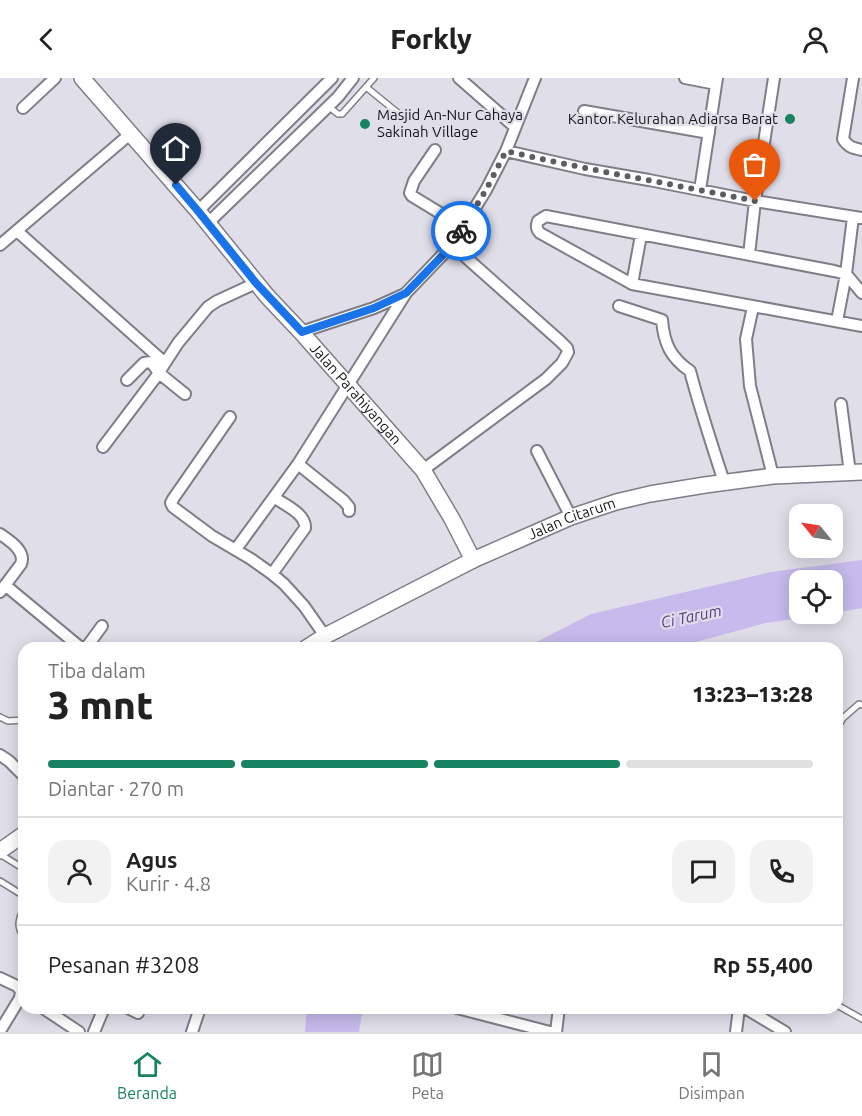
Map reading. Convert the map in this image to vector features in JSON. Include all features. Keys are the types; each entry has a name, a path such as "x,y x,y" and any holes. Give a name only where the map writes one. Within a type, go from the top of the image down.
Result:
{"street":[{"path":"23,108 55,78"},
{"name":"Jalan Parahiyangan","path":"81,78 203,217 256,283 423,470 473,560"},
{"path":"203,217 338,97 354,78"},
{"path":"459,78 515,127"},
{"path":"236,549 298,464 406,293 452,245 463,228 506,151 535,78"},
{"path":"685,78 717,81 700,190"},
{"path":"748,255 774,78"},
{"path":"854,78 843,139 851,148 862,150"},
{"path":"203,217 326,80 338,97"},
{"path":"584,111 709,134"},
{"path":"0,245 130,134"},
{"path":"435,150 414,181 410,193 463,228"},
{"path":"506,151 585,169 755,201 859,215 837,321"},
{"path":"862,293 846,274 546,216 538,221 537,225 540,233 632,284 862,326"},
{"path":"17,231 165,363"},
{"path":"632,284 641,235"},
{"path":"423,470 546,379 562,363 568,352 560,341 452,245"},
{"path":"103,447 208,307 256,283"},
{"path":"302,332 374,308 406,293"},
{"path":"619,306 662,320 664,336 670,351 680,364 690,371 700,411 724,482"},
{"path":"753,307 746,339 750,386 773,476"},
{"path":"127,380 147,362 151,362 159,373 185,394"},
{"path":"841,404 856,472"},
{"path":"230,417 171,503 173,507 212,536 236,549 284,584 326,636"},
{"path":"537,451 571,517"},
{"path":"298,464 344,501 349,511"},
{"name":"Jalan Citarum","path":"316,642 473,560 571,517 616,502 724,482 773,476 856,472"},
{"path":"272,574 305,528 306,522 303,517 275,498"},
{"path":"0,534 22,553 21,564 3,589 73,642"},
{"path":"90,642 102,626"},
{"path":"0,754 18,770"},
{"path":"0,853 18,839"},
{"path":"0,978 18,987"},
{"path":"0,1031 18,1001"},
{"path":"52,1014 79,1032"},
{"path":"94,1032 102,1014"},
{"path":"192,1032 198,1014"},
{"path":"480,1014 550,1032"},
{"path":"556,1032 558,1014"},
{"path":"736,1032 738,1014"},
{"path":"755,1014 786,1032"}],"lane":[{"path":"328,106 338,114 342,114 373,78"},
{"path":"366,87 398,113"},
{"path":"843,718 859,704 862,705"},
{"path":"0,717 8,721 18,720"},
{"path":"0,853 18,865"},
{"path":"0,880 18,892"},
{"path":"843,1008 862,1019"}],"water":[{"name":"Ci Tarum","path":"862,560 862,608 843,611 843,570 789,570 789,620 766,623 696,642 537,642 591,614 771,572"},
{"path":"306,1014 362,1014 359,1032 305,1032"}],"way so far":[{"path":"461,231 506,151 585,169 755,201"}],"place":[{"name":"Kantor Kelurahan Adiarsa Barat","path":"790,119"},
{"name":"Masjid An-Nur Cahaya Sakinah Village","path":"365,124"}],"route":[{"path":"176,185 267,296 302,332 374,308 406,293 452,245 461,231"}]}
